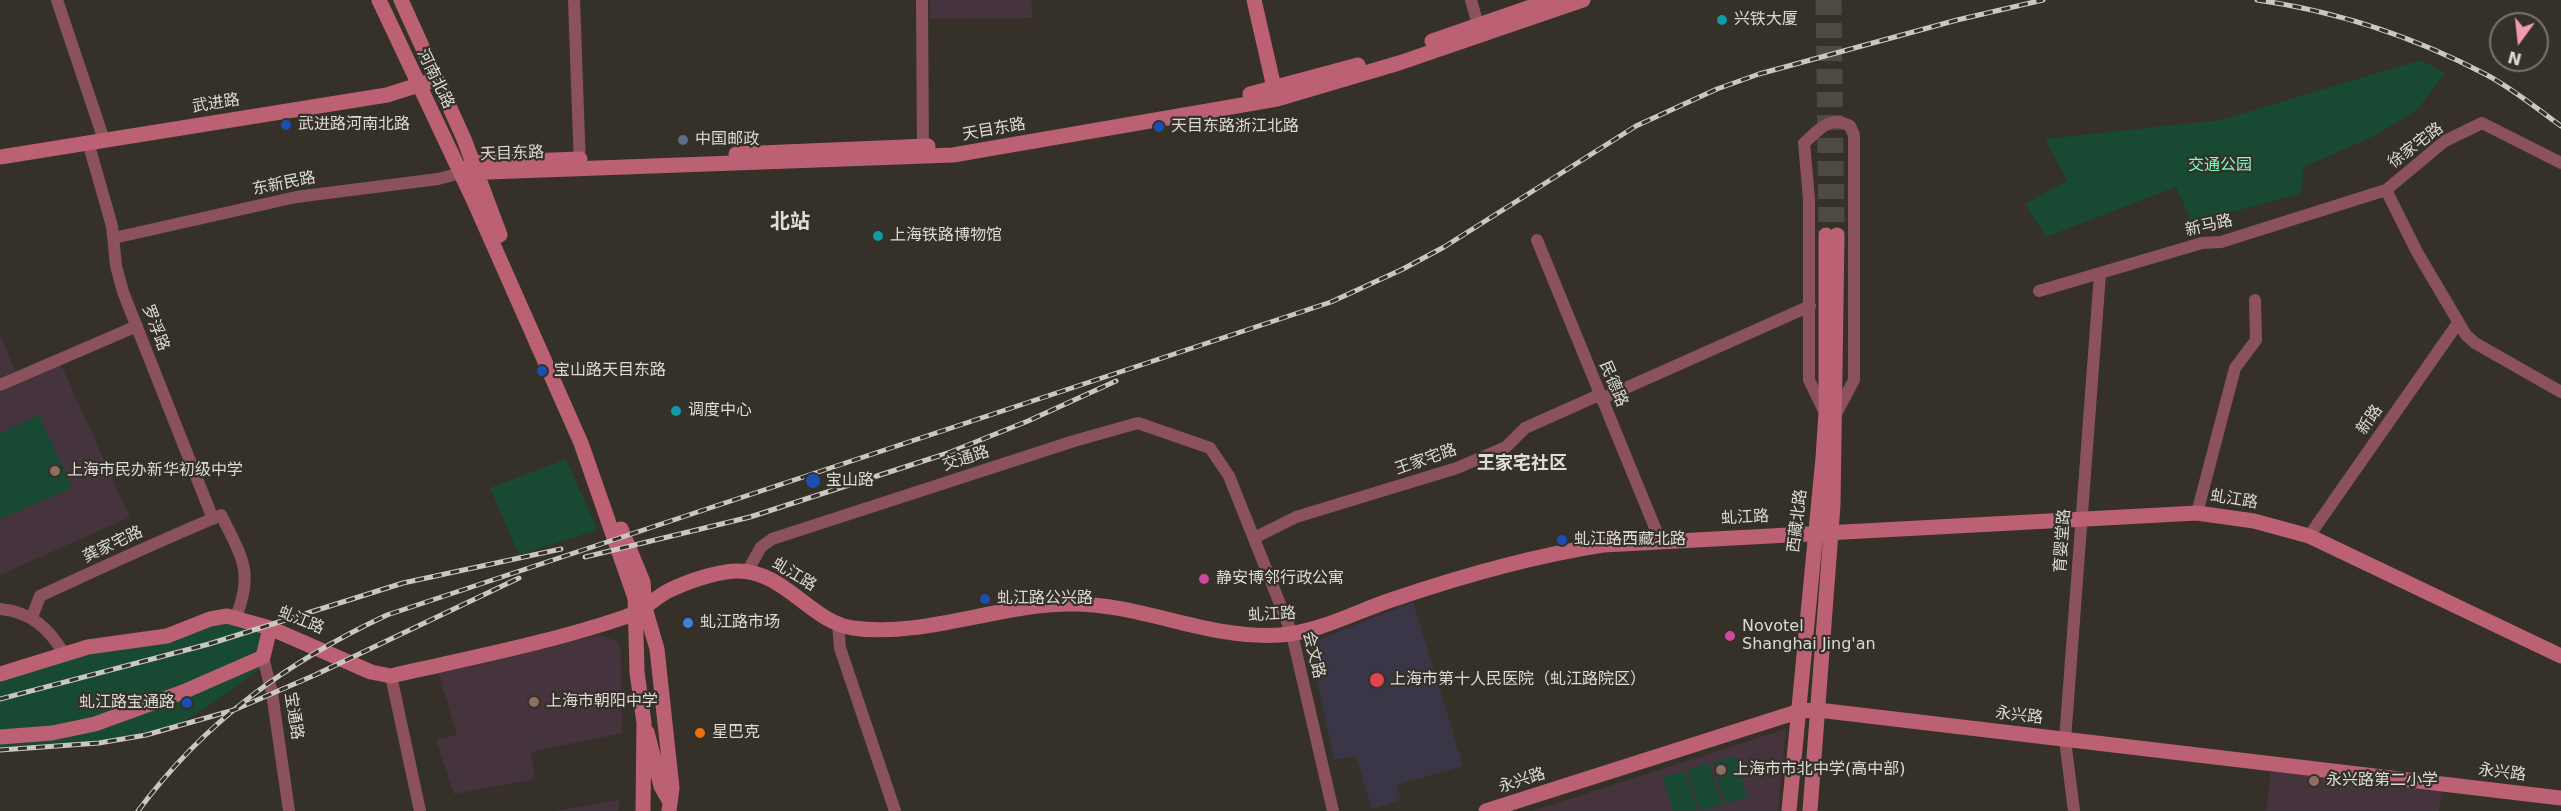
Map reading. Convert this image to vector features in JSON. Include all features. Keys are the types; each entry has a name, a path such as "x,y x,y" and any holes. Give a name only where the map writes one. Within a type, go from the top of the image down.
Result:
{"street":[{"name":"罗浮路","path":"57,0 96,141 114,238 117,272 137,327 217,517 242,561 247,578 246,590 236,617"},
{"name":"河南北路","path":"379,0 419,86 470,170"},
{"name":"河南北路","path":"401,0 436,79 470,170"},
{"path":"574,0 579,164"},
{"path":"922,0 923,152"},
{"path":"1254,0 1276,94"},
{"path":"1471,0 1478,25"},
{"name":"天目东路","path":"1276,94 1551,0"},
{"name":"天目东路","path":"470,170 923,152 953,155 1276,94 1399,63 1583,0"},
{"name":"武进路","path":"0,157 387,95 436,79"},
{"path":"1840,122 1850,126 1854,135 1856,297 1854,380 1831,414 1809,380 1810,306 1809,200 1804,143 1826,123 1840,122"},
{"name":"徐家宅路","path":"2561,163 2482,123 2445,141 2386,190 2417,252 2458,323 2475,343 2561,392"},
{"path":"470,170 581,443 639,611 657,649 672,788 672,809"},
{"name":"东新民路","path":"114,238 296,197 438,179 470,170"},
{"name":"新马路","path":"2039,291 2202,243 2221,242 2386,190"},
{"name":"西藏北路","path":"1810,811 1831,533 1832,235"},
{"name":"民德路","path":"1537,240 1660,540"},
{"name":"育婴堂路","path":"2074,811 2065,740 2100,274"},
{"path":"2197,513 2235,368 2256,340 2255,300"},
{"name":"王家宅路","path":"1254,538 1296,517 1457,468 1506,447 1520,431 1810,306"},
{"name":"新路","path":"2309,536 2458,323"},
{"path":"0,385 137,327"},
{"name":"西藏北路","path":"1789,811 1815,534 1831,414"},
{"name":"交通路","path":"747,572 761,547 778,537 1074,441 1138,423 1210,448"},
{"name":"会文路","path":"1210,448 1229,476 1292,634 1333,811"},
{"name":"虬江路","path":"0,674 96,645 160,638 210,619 236,617 270,628 371,672 391,676 559,637 639,611 678,587 729,572 747,572 781,585 838,624 860,628 894,629 1024,608 1071,604 1116,609 1235,634 1292,634 1442,582 1535,558 1603,545 1660,540 2197,513 2254,521 2309,536 2561,656"},
{"name":"龚家宅路","path":"32,617 40,596 90,574 129,553 217,517"},
{"path":"0,609 32,617 50,632 64,654"},
{"path":"639,611 637,672 645,723 661,786 672,809"},
{"path":"838,624 840,648 895,811"},
{"name":"宝通路","path":"270,628 263,657 272,693 289,811"},
{"path":"0,737 52,734 95,724 183,692 263,657"},
{"path":"391,676 420,811"},
{"name":"永兴路","path":"1486,811 1800,711 1818,710 2561,798"},
{"path":"643,810 645,723"},
{"path":"643,810 650,803 660,801 672,809"}],"shaded area":[{"path":"930,0 1031,0 1033,18 930,19"},
{"path":"0,334 16,372 0,379"},
{"name":"上海市民办新华初级中学","path":"61,365 130,517 0,575 0,392"},
{"name":"上海市第十人民医院（虬江路院区）","path":"1413,602 1463,766 1396,785 1401,800 1372,809 1356,756 1334,760 1311,652 1315,641"},
{"name":"上海市朝阳中学","path":"600,635 616,641 621,650 622,733 531,752 535,779 454,794 436,740 457,735 438,671"},
{"name":"上海市市北中学(高中部)","path":"1786,729 1778,811 1532,811"},
{"name":"永兴路第二小学","path":"2271,771 2442,792 2439,811 2266,811"},
{"path":"620,800 618,811 556,811"}],"green space":[{"name":"交通公园","path":"2421,60 2445,73 2417,110 2376,135 2304,167 2301,193 2192,223 2176,187 2046,237 2025,204 2067,181 2045,139 2221,120"},
{"path":"39,415 72,488 0,519 0,433"},
{"path":"566,459 597,530 519,555 490,488"},
{"path":"217,621 239,622 263,636 264,666 185,721 165,730 120,742 0,750 0,678"},
{"path":"1735,756 1747,797 1725,804 1713,762"},
{"path":"1709,763 1722,804 1700,811 1687,770"},
{"path":"1685,771 1697,811 1673,811 1662,777"}],"tunnel":[{"path":"1823,0 1826,235"},
{"path":"1834,0 1837,235"}],"railway":[{"path":"138,811 191,749 250,697 315,653 387,615 1331,302 1403,269 1444,247 1636,126 1717,89 1759,74 1957,20 2043,0"},
{"path":"2257,0 2345,18 2431,48 2495,80 2524,98 2561,126"},
{"path":"585,557 750,517 948,453 1028,421 1116,381"},
{"path":"0,699 209,644 403,583 561,549"},
{"path":"0,750 99,743 146,735 234,710 315,675 519,578"}],"place":[{"name":"兴铁大厦","path":"1722,20"},
{"name":"武进路河南北路","path":"286,125"},
{"name":"天目东路浙江北路","path":"1159,127"},
{"name":"中国邮政","path":"683,140"},
{"name":"上海铁路博物馆","path":"878,236"},
{"name":"宝山路天目东路","path":"542,371"},
{"name":"调度中心","path":"676,411"},
{"name":"上海市民办新华初级中学","path":"55,471"},
{"name":"宝山路","path":"813,481"},
{"name":"虬江路西藏北路","path":"1562,540"},
{"name":"静安博邻行政公寓","path":"1204,579"},
{"name":"虬江路公兴路","path":"985,599"},
{"name":"虬江路市场","path":"688,623"},
{"name":"Novotel Shanghai Jing'an","path":"1730,636"},
{"name":"上海市第十人民医院（虬江路院区）","path":"1377,680"},
{"name":"上海市朝阳中学","path":"534,702"},
{"name":"虬江路宝通路","path":"187,703"},
{"name":"星巴克","path":"700,733"},
{"name":"上海市市北中学(高中部)","path":"1721,770"},
{"name":"永兴路第二小学","path":"2314,781"}],"district":[{"name":"北站","path":"790,223"},
{"name":"王家宅社区","path":"1522,464"}]}
